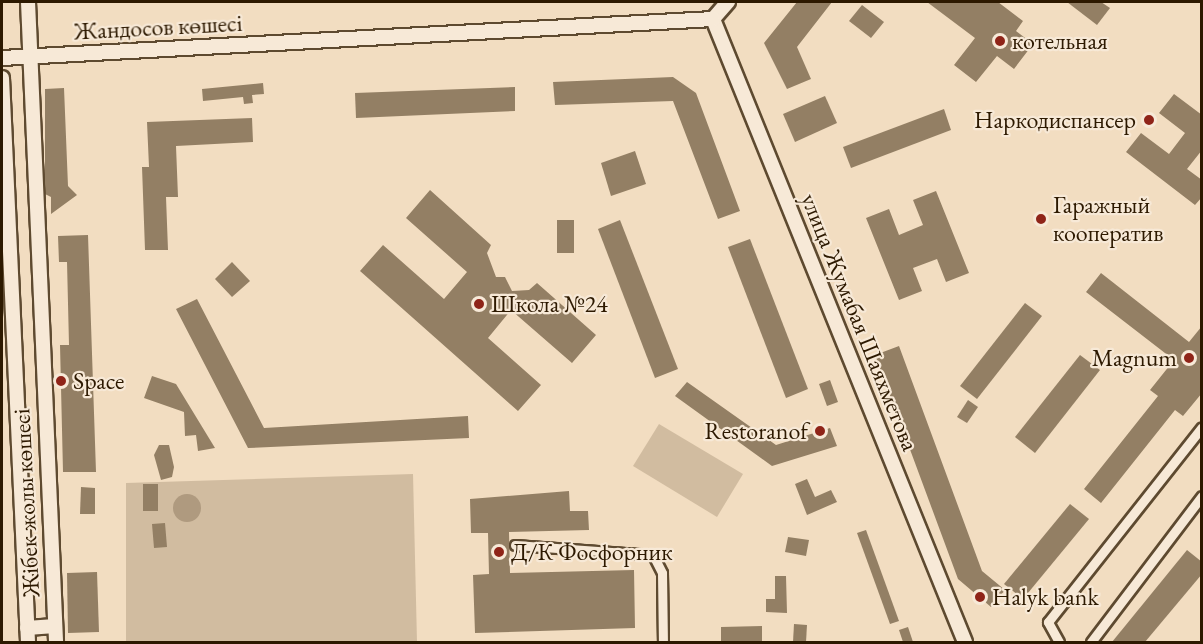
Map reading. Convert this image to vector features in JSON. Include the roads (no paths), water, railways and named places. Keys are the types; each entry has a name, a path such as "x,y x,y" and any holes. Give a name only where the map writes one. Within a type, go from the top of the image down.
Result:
{"street":[{"name":"Жібек жолы көшесі","path":"28,2 56,642"},
{"path":"713,19 728,2"},
{"name":"Жандосов көшесі","path":"2,58 713,19"},
{"name":"улица Жумабая Шаяхметова","path":"713,19 964,642"},
{"name":"Жібек жолы көшесі","path":"2,78 28,642"},
{"path":"1059,642 1048,622 1202,427"},
{"path":"1091,642 1202,496"},
{"path":"515,545 653,555 662,573 663,642"},
{"path":"27,628 55,626"}],"place":[{"name":"котельная","path":"1000,41"},
{"name":"Наркодиспансер","path":"1149,120"},
{"name":"Гаражный кооператив","path":"1041,219"},
{"name":"Школа №24","path":"479,304"},
{"name":"Magnum","path":"1189,358"},
{"name":"Space","path":"61,381"},
{"name":"Restoranof","path":"820,431"},
{"name":"Д/К Фосфорник","path":"499,552"},
{"name":"Halyk bank","path":"980,597"}]}
